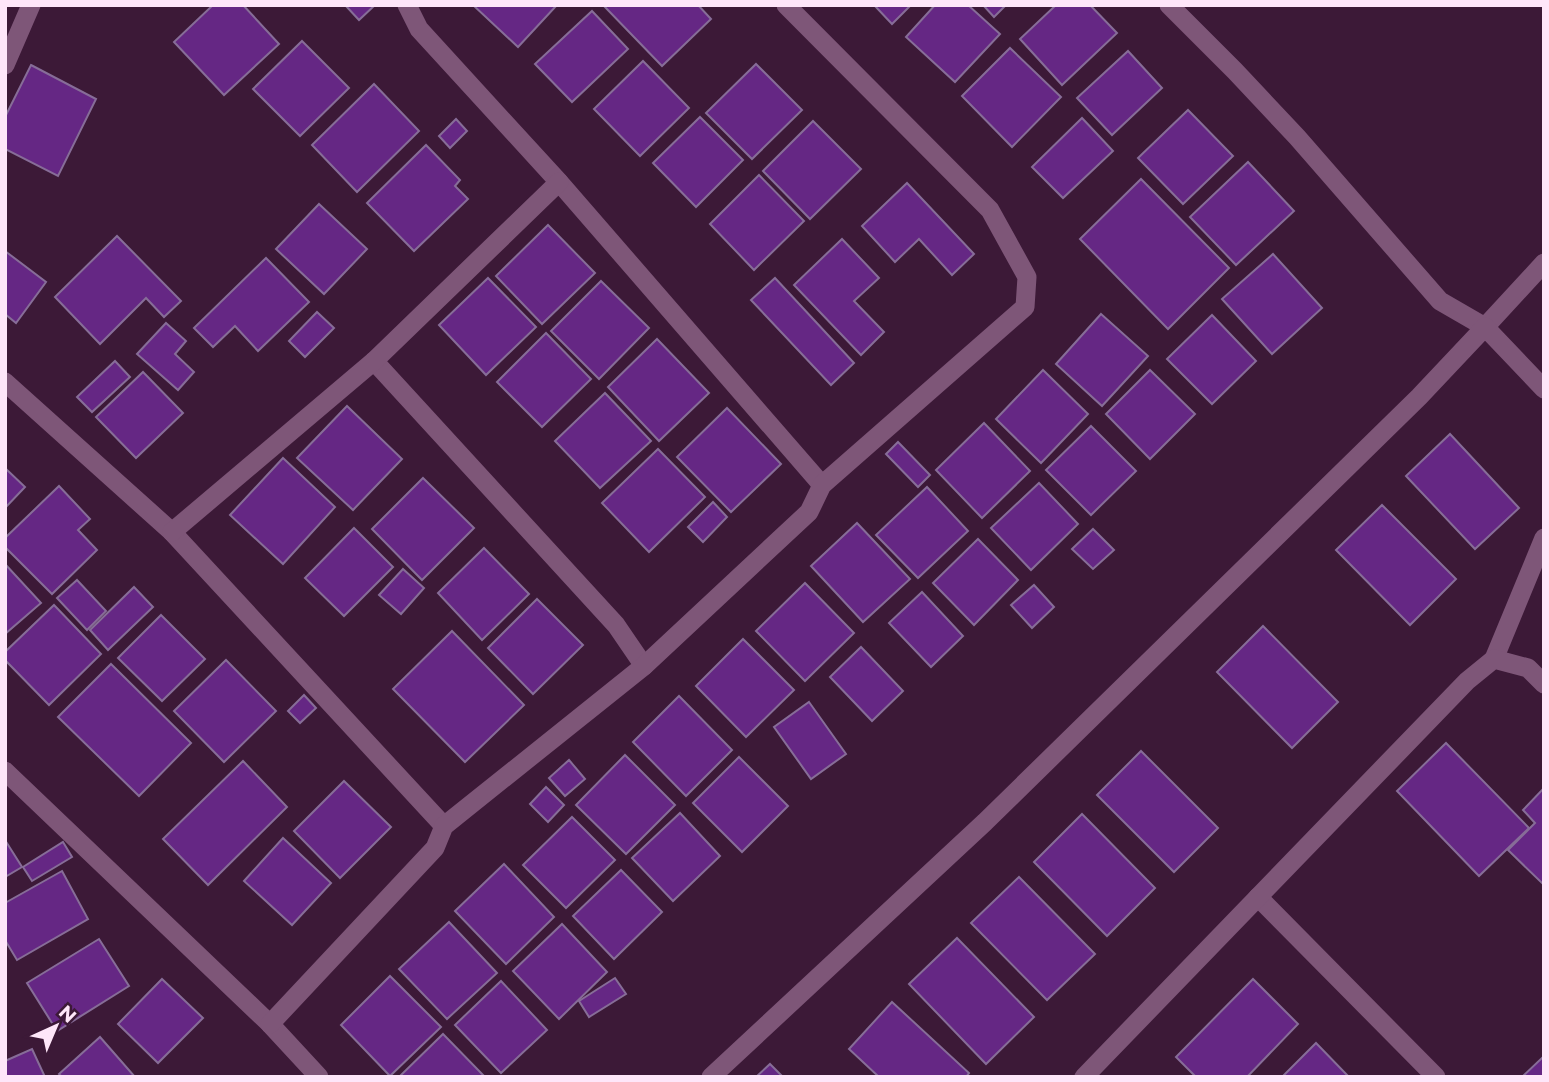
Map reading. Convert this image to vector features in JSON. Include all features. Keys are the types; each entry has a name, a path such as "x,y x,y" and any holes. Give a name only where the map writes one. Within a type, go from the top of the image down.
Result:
{"street":[{"path":"5,65 31,5"},
{"path":"407,5 419,29 559,182 822,485"},
{"path":"270,1024 435,848 444,826 643,666 809,512 822,485 1026,307 1027,277 990,210 786,5"},
{"path":"1169,5 1236,71 1440,301 1485,327 1544,389"},
{"path":"172,532 374,361 559,182"},
{"path":"711,1077 994,813 1419,397 1544,263"},
{"path":"374,361 615,625 643,666"},
{"path":"5,382 172,532 444,826"},
{"path":"1084,1077 1467,681 1494,659 1544,538"},
{"path":"1494,659 1528,668 1544,684"},
{"path":"5,771 270,1024 319,1077"},
{"path":"1258,897 1436,1077"}],"building":[{"path":"213,5 243,5 279,44 224,95 174,42"},
{"path":"345,5 375,5 359,20"},
{"path":"473,5 557,5 518,47"},
{"path":"603,5 698,5 711,19 662,66"},
{"path":"874,5 911,5 892,24"},
{"path":"935,5 968,5 1000,34 955,82 906,37"},
{"path":"983,5 1006,5 994,17"},
{"path":"1056,5 1090,5 1117,33 1062,85 1020,39"},
{"path":"592,11 628,49 572,102 535,64"},
{"path":"302,41 349,88 300,136 253,89"},
{"path":"1010,48 1061,97 1012,147 962,96"},
{"path":"1128,51 1162,88 1112,135 1077,98"},
{"path":"643,61 689,108 640,156 594,109"},
{"path":"756,64 802,110 752,159 706,113"},
{"path":"31,65 96,99 58,176 5,149 5,117"},
{"path":"374,84 419,131 357,192 312,145"},
{"path":"1188,110 1233,156 1183,204 1138,158"},
{"path":"700,117 743,160 696,207 653,163"},
{"path":"1082,118 1113,151 1063,198 1032,167"},
{"path":"456,119 467,131 450,148 439,136"},
{"path":"813,121 861,169 810,219 763,171"},
{"path":"426,145 460,180 455,186 468,199 414,251 367,203"},
{"path":"1248,162 1294,211 1236,265 1190,217"},
{"path":"759,175 804,221 754,270 710,224"},
{"path":"1141,179 1229,268 1168,329 1080,239"},
{"path":"907,183 974,254 952,275 919,239 895,262 862,226"},
{"path":"319,204 367,249 324,294 276,249"},
{"path":"548,225 595,273 542,324 496,276"},
{"path":"117,236 181,301 164,317 146,298 100,344 55,297"},
{"path":"842,239 879,278 854,301 884,332 861,355 794,285"},
{"path":"5,251 46,282 16,323 5,314"},
{"path":"1273,254 1322,308 1272,354 1222,299"},
{"path":"266,258 309,302 258,351 235,326 213,347 194,328"},
{"path":"488,278 536,327 486,375 439,325"},
{"path":"775,278 854,363 831,385 751,300"},
{"path":"601,281 649,328 599,379 551,331"},
{"path":"317,312 334,328 305,357 289,341"},
{"path":"1101,314 1148,356 1102,406 1056,364"},
{"path":"1212,315 1256,361 1212,404 1167,359"},
{"path":"166,323 186,341 175,354 194,372 178,390 137,354"},
{"path":"546,333 591,379 542,427 497,382"},
{"path":"657,339 709,393 659,441 608,387"},
{"path":"115,361 130,377 92,412 77,397"},
{"path":"1043,370 1088,414 1041,463 996,419"},
{"path":"1150,370 1195,414 1150,459 1106,414"},
{"path":"143,372 183,413 136,458 96,417"},
{"path":"605,393 651,441 600,488 555,441"},
{"path":"347,406 402,459 353,510 297,458"},
{"path":"727,408 781,464 731,512 677,457"},
{"path":"984,423 1030,471 982,518 936,470"},
{"path":"1091,426 1136,471 1091,515 1046,470"},
{"path":"1450,434 1519,508 1475,549 1406,476"},
{"path":"898,442 930,475 918,487 886,454"},
{"path":"658,449 705,497 649,552 602,503"},
{"path":"283,458 335,507 283,564 230,515"},
{"path":"5,468 25,487 5,508"},
{"path":"423,478 474,528 422,580 372,529"},
{"path":"1039,483 1078,524 1031,570 991,528"},
{"path":"59,486 90,519 78,530 97,550 52,594 5,547 5,538"},
{"path":"927,487 968,531 918,578 876,535"},
{"path":"713,502 727,517 703,542 688,527"},
{"path":"1382,505 1456,579 1410,625 1336,550"},
{"path":"857,523 910,579 863,622 811,566"},
{"path":"354,528 393,567 344,616 305,578"},
{"path":"1093,529 1114,550 1093,569 1072,549"},
{"path":"978,539 1018,580 974,625 933,583"},
{"path":"484,548 529,594 482,640 438,593"},
{"path":"5,564 41,603 5,634"},
{"path":"403,569 424,588 401,614 379,595"},
{"path":"77,580 106,611 87,630 57,598"},
{"path":"805,583 854,633 805,681 756,631"},
{"path":"1034,585 1054,607 1032,628 1011,605"},
{"path":"134,587 153,607 108,650 90,630"},
{"path":"922,592 963,636 931,667 889,623"},
{"path":"537,599 583,645 533,694 488,648"},
{"path":"54,605 101,654 49,705 5,660 5,652"},
{"path":"161,615 205,659 162,701 118,658"},
{"path":"1263,626 1338,702 1292,748 1217,672"},
{"path":"452,631 524,705 465,762 393,689"},
{"path":"743,639 794,690 746,737 696,686"},
{"path":"861,647 903,691 872,721 830,677"},
{"path":"226,660 276,711 224,762 174,711"},
{"path":"111,664 191,743 139,796 58,717"},
{"path":"304,695 316,708 300,723 288,711"},
{"path":"679,696 732,750 686,796 633,742"},
{"path":"809,702 846,754 811,779 774,727"},
{"path":"1446,743 1529,828 1479,876 1397,791"},
{"path":"1141,751 1218,828 1174,872 1097,795"},
{"path":"625,755 675,805 626,854 576,805"},
{"path":"739,757 788,806 742,852 693,803"},
{"path":"569,760 585,779 565,796 549,778"},
{"path":"243,761 287,807 208,885 163,839"},
{"path":"344,781 391,827 340,878 294,831"},
{"path":"546,787 564,805 548,822 530,804"},
{"path":"1544,788 1544,885 1508,850 1535,823 1523,810"},
{"path":"680,813 720,856 673,901 632,858"},
{"path":"1082,814 1155,888 1107,936 1034,862"},
{"path":"572,817 615,860 566,908 523,865"},
{"path":"283,838 331,883 292,925 244,881"},
{"path":"5,840 22,867 5,877"},
{"path":"63,842 72,857 32,881 23,867"},
{"path":"504,864 554,917 506,964 455,911"},
{"path":"621,870 662,912 614,959 573,916"},
{"path":"62,871 88,919 17,960 5,940 5,903"},
{"path":"1019,877 1095,954 1047,1000 971,923"},
{"path":"449,922 497,973 447,1019 399,969"},
{"path":"562,924 607,972 559,1019 513,971"},
{"path":"957,938 1034,1017 986,1064 909,984"},
{"path":"99,939 129,986 57,1031 27,983"},
{"path":"390,976 441,1027 390,1076 341,1025"},
{"path":"615,978 626,994 589,1017 579,1001"},
{"path":"162,979 203,1018 158,1063 118,1024"},
{"path":"1253,979 1298,1024 1247,1077 1196,1077 1176,1057"},
{"path":"501,981 547,1030 501,1073 455,1025"},
{"path":"892,1002 969,1073 966,1077 879,1077 849,1049"},
{"path":"443,1034 485,1077 399,1077"},
{"path":"100,1037 135,1077 62,1077 59,1074"},
{"path":"1316,1043 1349,1077 1282,1077"},
{"path":"32,1049 45,1077 5,1077 5,1061"},
{"path":"1544,1056 1544,1077 1522,1077"},
{"path":"770,1064 783,1077 756,1077"}]}
